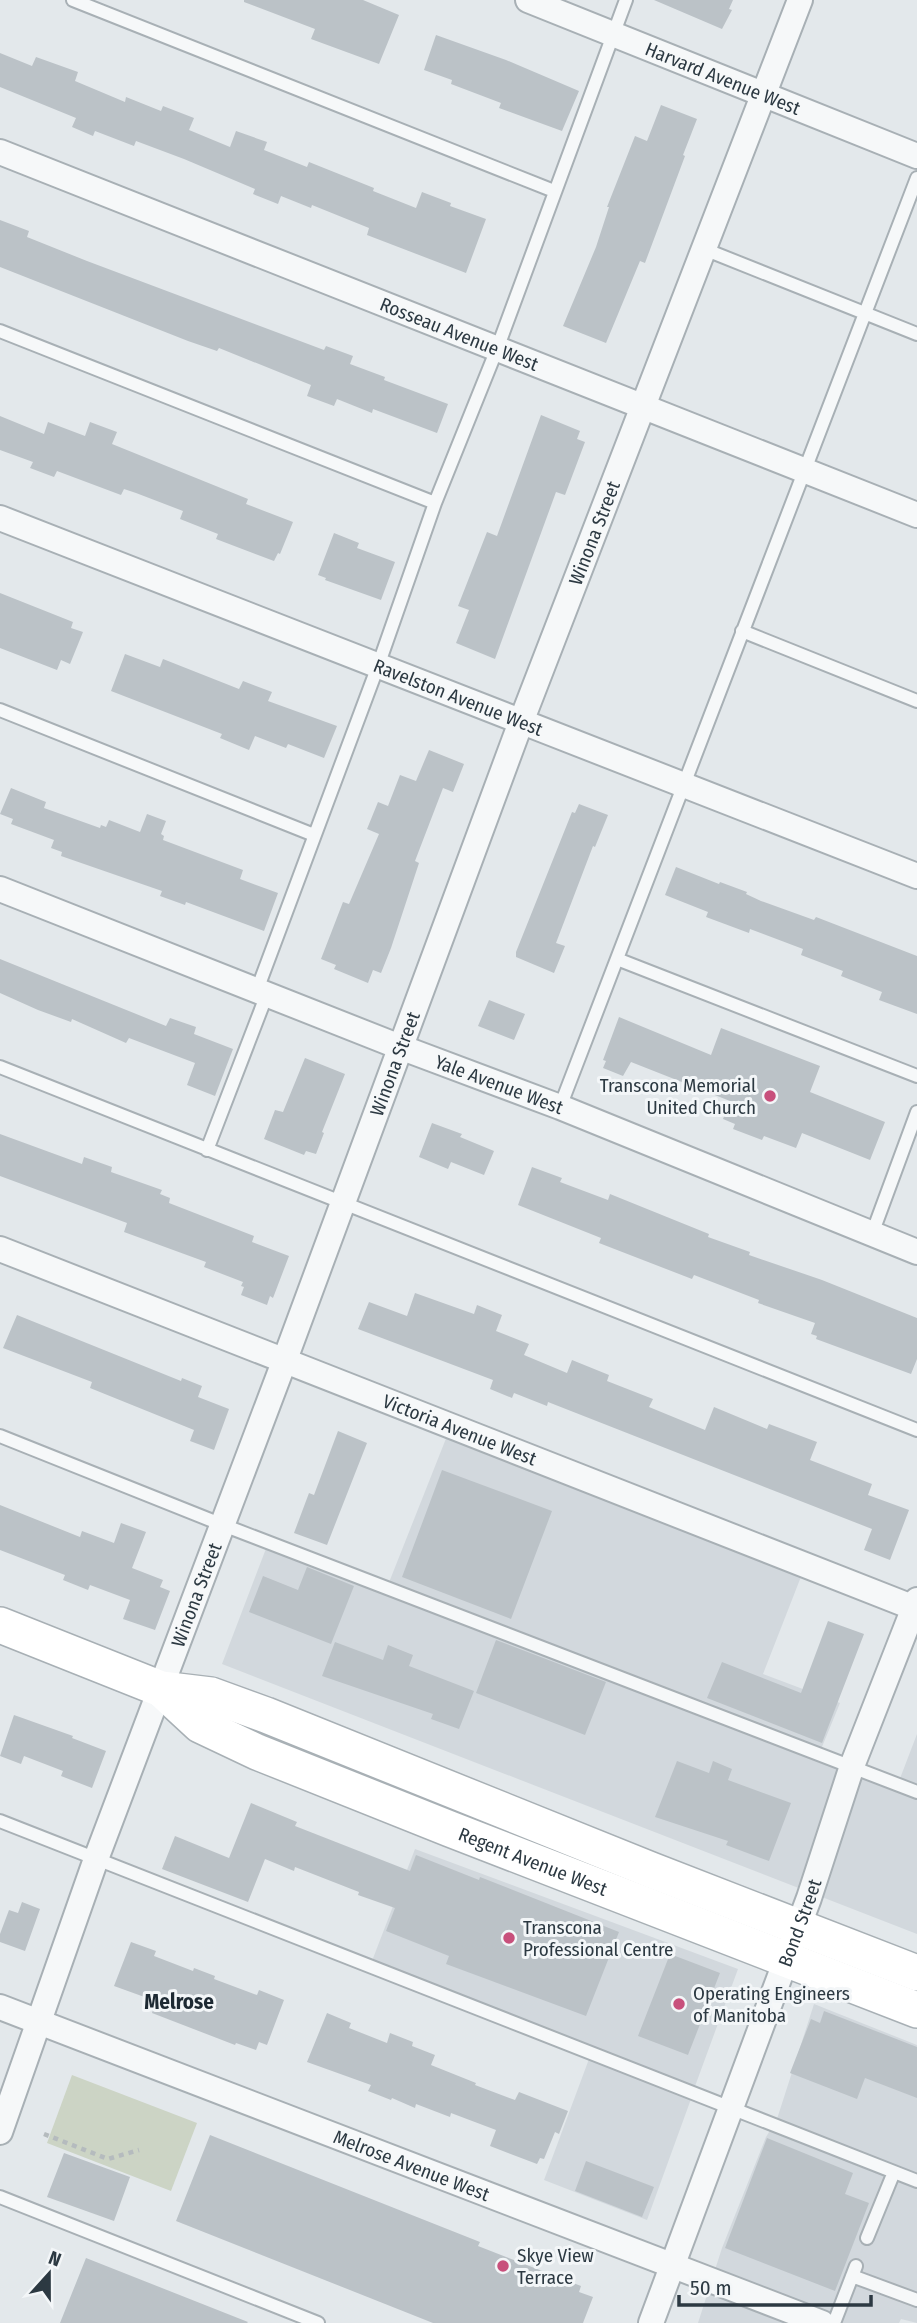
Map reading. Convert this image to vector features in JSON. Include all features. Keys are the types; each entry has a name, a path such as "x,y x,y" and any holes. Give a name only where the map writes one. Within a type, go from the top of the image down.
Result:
{"main road":[{"name":"Regent Avenue West","path":"0,1625 161,1689 211,1695 244,1707 917,1973"},
{"name":"Regent Avenue West","path":"161,1689 200,1725 257,1752 917,2010"}],"street":[{"name":"Harvard Avenue West","path":"528,0 917,156"},
{"name":"Winona Street","path":"0,2132 96,1859 521,722 800,0"},
{"name":"Rosseau Avenue West","path":"0,152 917,515"},
{"name":"Ravelston Avenue West","path":"0,518 917,876"},
{"name":"Yale Avenue West","path":"0,889 400,1047 560,1107 917,1252"},
{"name":"Victoria Avenue West","path":"0,1249 284,1362 916,1606"},
{"name":"Bond Street","path":"652,2323 797,1927 852,1766 916,1606"},
{"name":"Melrose Avenue West","path":"0,2007 822,2323"}],"lane":[{"path":"73,0 554,191"},
{"path":"207,1150 314,835 378,667 435,503 497,349 626,0"},
{"path":"560,1107 917,178"},
{"path":"704,249 917,334"},
{"path":"0,331 435,503"},
{"path":"743,631 917,701"},
{"path":"0,710 314,835"},
{"path":"617,959 917,1076"},
{"path":"0,1068 917,1430"},
{"path":"872,1234 917,1112"},
{"path":"0,1436 223,1525 917,1792"},
{"path":"0,1821 917,2181"},
{"path":"867,2238 894,2172"},
{"path":"0,2197 318,2323"},
{"path":"834,2323 854,2271 917,2300"}],"path":[{"path":"44,2134 108,2159 139,2150"}],"shaded area":[{"path":"447,1436 804,1569 763,1674 840,1703 817,1759 896,1789 917,1734 917,1934 222,1664 267,1546 388,1585"},
{"path":"415,1849 738,1969 694,2089 372,1961"},
{"path":"814,2004 917,2045 917,2323 901,2319 899,2323 698,2323 722,2248 766,2137 777,2119"},
{"path":"589,2059 691,2099 647,2220 544,2180"}],"green space":[{"path":"72,2075 197,2123 171,2191 47,2143"}],"building":[{"path":"244,0 363,0 399,15 379,64 311,39 315,29"},
{"path":"654,0 733,0 729,9 732,10 722,29"},
{"path":"436,35 506,60 579,91 562,131 499,108 501,103 451,84 452,80 424,70"},
{"path":"0,53 32,66 36,57 78,72 75,81 125,102 126,97 161,111 163,106 194,118 189,130 230,147 236,131 267,142 264,150 307,167 309,162 416,208 422,192 486,219 466,273 367,235 369,228 312,205 311,208 281,196 278,204 253,194 255,189 136,141 134,146 95,131 93,136 72,127 76,118 0,87"},
{"path":"661,105 697,119 645,263 640,261 606,343 563,326 596,247 607,207 635,136 647,141"},
{"path":"0,220 29,231 27,237 87,261 324,350 326,346 353,356 350,364 448,404 437,433 373,409 372,413 337,399 334,406 307,396 311,385 219,348 217,351 188,341 0,267"},
{"path":"541,415 580,431 577,439 585,442 565,495 556,492 495,659 456,643 469,610 458,606 487,532 497,536"},
{"path":"0,416 44,434 48,422 85,436 90,422 117,432 112,444 248,499 246,504 293,522 280,554 278,553 274,561 216,539 218,534 180,519 183,511 136,493 124,489 121,495 57,471 54,477 30,468 33,462 0,450"},
{"path":"334,533 359,543 357,548 395,562 381,600 318,575"},
{"path":"0,593 73,622 71,628 83,632 70,664 61,660 57,670 0,648"},
{"path":"125,654 160,667 163,659 239,689 243,681 272,692 268,701 337,726 324,758 288,744 286,748 255,736 249,750 220,738 222,734 111,691"},
{"path":"429,750 464,764 453,792 443,788 415,861 419,863 391,948 381,973 373,970 368,983 334,969 336,965 321,959 343,902 349,904 379,834 367,829 378,802 388,806 400,775 416,781"},
{"path":"11,788 46,802 44,808 100,828 101,825 106,827 109,820 140,832 147,814 166,821 161,834 164,836 163,840 243,870 240,879 278,893 264,931 186,902 185,905 160,896 162,891 61,856 62,852 51,848 54,840 11,824 13,819 0,814"},
{"path":"579,804 608,815 595,847 593,846 556,943 565,946 554,973 516,957 516,952 572,812 575,813"},
{"path":"676,867 747,892 746,894 761,901 814,920 816,917 917,956 917,1014 879,1000 882,992 841,976 843,971 801,955 803,949 750,929 749,933 706,917 708,912 665,895"},
{"path":"0,959 166,1026 170,1018 196,1027 194,1034 233,1049 215,1096 187,1085 195,1063 129,1038 126,1043 72,1019 71,1022 0,993"},
{"path":"489,1000 525,1014 514,1040 478,1026"},
{"name":"Transcona Memorial United Church","path":"619,1017 711,1055 721,1028 820,1066 810,1092 885,1122 870,1160 802,1133 796,1148 764,1136 762,1140 733,1129 735,1124 723,1119 730,1101 631,1062 623,1076 603,1068 606,1061 603,1060"},
{"path":"305,1058 345,1074 316,1154 306,1151 304,1155 264,1139 275,1110 283,1112"},
{"path":"432,1123 462,1134 460,1137 494,1151 484,1175 451,1162 448,1169 419,1157"},
{"path":"0,1134 82,1164 84,1157 112,1167 111,1172 162,1190 160,1194 170,1198 169,1203 254,1236 252,1242 289,1256 273,1298 270,1296 267,1305 241,1295 243,1282 204,1267 206,1262 124,1232 127,1223 0,1176"},
{"path":"532,1167 562,1178 560,1182 608,1200 610,1194 709,1234 708,1237 750,1252 749,1255 822,1280 917,1318 917,1359 911,1374 816,1339 817,1336 811,1334 815,1323 758,1303 759,1300 694,1275 692,1279 599,1243 601,1238 518,1205"},
{"path":"415,1293 474,1314 477,1305 502,1315 496,1331 529,1344 524,1355 567,1373 572,1360 609,1375 607,1381 653,1399 649,1407 705,1430 714,1407 767,1429 769,1424 817,1442 810,1460 872,1484 868,1495 909,1510 890,1560 864,1550 872,1529 548,1402 547,1406 514,1393 512,1398 490,1389 493,1380 358,1329 369,1302 407,1316"},
{"path":"17,1315 181,1381 182,1378 202,1386 198,1397 229,1409 214,1450 190,1441 194,1430 90,1388 92,1382 3,1348"},
{"path":"338,1431 367,1443 327,1545 294,1533 309,1493 314,1495"},
{"path":"442,1470 552,1511 511,1619 402,1577"},
{"path":"0,1505 80,1537 82,1531 114,1543 121,1523 146,1532 132,1568 163,1580 160,1587 170,1591 155,1630 123,1619 130,1600 90,1585 88,1590 63,1580 65,1575 0,1550"},
{"path":"307,1567 354,1586 331,1644 249,1612 263,1576 298,1590"},
{"path":"828,1621 864,1634 822,1743 707,1698 722,1662 801,1693"},
{"path":"496,1640 606,1682 585,1735 476,1693"},
{"path":"335,1642 383,1660 388,1645 413,1655 409,1666 474,1691 459,1729 431,1719 433,1714 322,1676"},
{"path":"14,1715 106,1751 92,1788 61,1776 63,1771 24,1756 21,1764 0,1756"},
{"path":"677,1761 709,1773 713,1761 732,1769 728,1780 791,1803 769,1861 726,1845 728,1841 655,1817"},
{"path":"251,1803 297,1822 295,1826 410,1871 416,1855 479,1880 480,1877 619,1932 586,2016 446,1964 449,1956 386,1931 395,1908 295,1867 294,1871 265,1859 248,1902 162,1869 175,1836 229,1858"},
{"path":"22,1902 40,1909 25,1951 0,1942 0,1934 9,1910 18,1913"},
{"path":"131,1942 156,1951 154,1956 193,1971 194,1968 215,1976 214,1979 257,1995 259,1990 284,2000 267,2045 259,2042 256,2050 236,2043 235,2045 152,2013 155,2004 150,2002 150,1999 114,1986"},
{"name":"Operating Engineers of Manitoba","path":"670,1954 720,1973 688,2055 638,2036"},
{"path":"824,2011 917,2047 917,2098 865,2078 857,2099 790,2073 811,2019 820,2023"},
{"path":"327,2013 351,2023 349,2028 387,2043 390,2033 413,2042 412,2046 435,2055 431,2065 476,2083 475,2085 515,2100 519,2092 568,2111 559,2134 555,2132 544,2159 540,2158 537,2164 490,2146 496,2130 451,2113 450,2117 416,2104 415,2108 392,2098 391,2100 368,2091 371,2085 307,2062"},
{"path":"210,2135 480,2242 478,2246 581,2286 579,2292 593,2297 583,2323 433,2323 176,2221"},
{"path":"767,2138 853,2173 845,2194 869,2203 835,2291 725,2248"},
{"path":"64,2153 130,2177 114,2221 47,2197"},
{"path":"586,2161 654,2187 642,2217 575,2191"},
{"path":"86,2258 248,2322 60,2323"}],"place":[{"name":"Transcona Memorial United Church","path":"770,1096"},
{"name":"Transcona Professional Centre","path":"509,1938"},
{"name":"Operating Engineers of Manitoba","path":"679,2004"},
{"name":"Skye View Terrace","path":"503,2266"}],"district":[{"name":"Melrose","path":"179,2002"}]}
